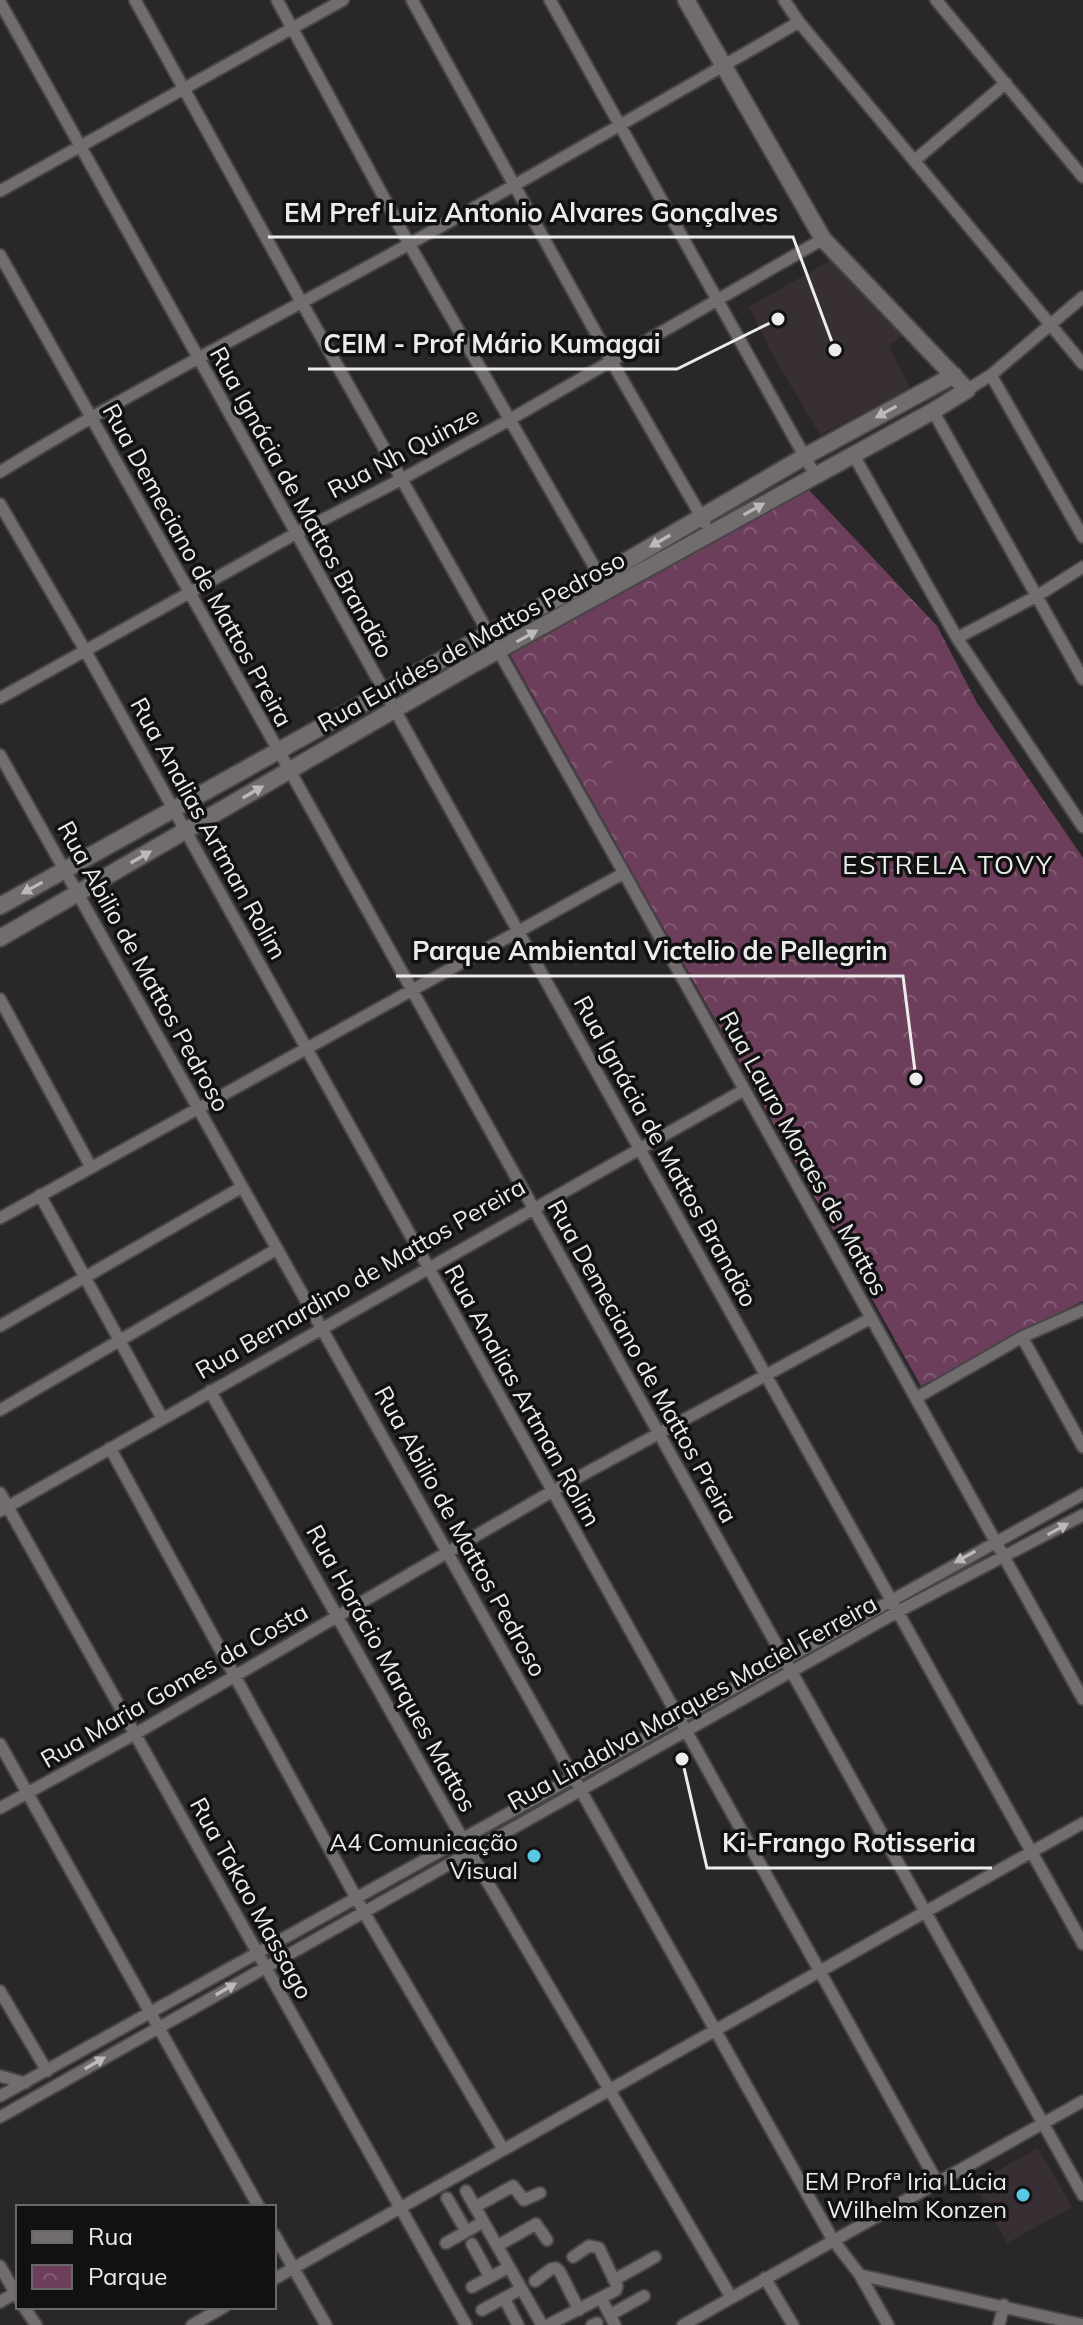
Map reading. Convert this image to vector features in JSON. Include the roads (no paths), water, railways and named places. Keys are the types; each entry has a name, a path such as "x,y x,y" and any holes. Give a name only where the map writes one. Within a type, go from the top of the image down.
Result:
{"street":[{"name":"Rua Lauro Moraes de Mattos","path":"135,0 1083,1699"},
{"path":"277,0 409,244 604,584"},
{"path":"0,191 343,0"},
{"path":"412,0 612,362 711,533"},
{"path":"550,0 815,475"},
{"path":"686,0 823,239 967,390 991,375 1083,297"},
{"path":"784,0 1083,364"},
{"path":"936,0 1083,177"},
{"name":"Rua Ignácia de Mattos Brandão","path":"0,2 197,360 519,931 1027,1852 1083,1944"},
{"path":"0,472 90,416 620,127 799,22"},
{"path":"914,161 1006,83"},
{"name":"Rua Nh Quinze","path":"0,698 295,534 509,420 823,239"},
{"name":"Rua Demeciano de Mattos Preira","path":"0,255 1083,2195"},
{"name":"Rua Eurídes de Mattos Pedroso","path":"0,938 498,652 702,517 954,375"},
{"path":"991,375 1083,537"},
{"name":"Rua Eurídes de Mattos Pedroso","path":"0,906 488,634 711,533 967,390"},
{"path":"933,411 1083,679"},
{"path":"853,454 957,638 1083,827"},
{"name":"Rua Analias Artman Rolim","path":"0,504 174,809 551,1492 822,1968 937,2182"},
{"path":"957,638 1037,596 1083,567"},
{"name":"Rua Abilio de Mattos Pedroso","path":"0,755 833,2240 860,2275 888,2325"},
{"path":"0,1218 624,873"},
{"path":"0,999 91,1167"},
{"name":"Rua Bernardino de Mattos Pereira","path":"4,1509 744,1090"},
{"path":"0,1326 242,1187"},
{"path":"40,1195 162,1418"},
{"path":"0,1410 277,1249"},
{"path":"916,1398 1022,1337 1083,1310"},
{"name":"Rua Maria Gomes da Costa","path":"0,1808 135,1734 551,1492 871,1318"},
{"path":"1022,1337 1083,1447"},
{"name":"Rua Horácio Marques Mattos","path":"210,1391 463,1840 731,2297"},
{"path":"110,1448 363,1911 503,2149"},
{"name":"Rua Takao Massago","path":"0,1493 4,1509 135,1734 466,2325"},
{"name":"Rua Lindalva Marques Maciel Ferreira","path":"0,2096 680,1719 995,1540 1083,1494"},
{"name":"Rua Lindalva Marques Maciel Ferreira","path":"0,2117 686,1731 794,1676 897,1612 1083,1515"},
{"path":"0,1744 258,2205"},
{"path":"276,2278 1083,1823"},
{"path":"0,1991 47,2071"},
{"path":"0,2076 25,2083"},
{"path":"11,2090 21,2105"},
{"path":"683,2325 700,2320 731,2297 1083,2101"},
{"path":"475,2207 513,2186 524,2200 540,2193"},
{"path":"466,2191 521,2289 550,2324 616,2290 599,2248 589,2246 573,2257"},
{"path":"447,2198 466,2231"},
{"path":"446,2243 483,2222"},
{"path":"497,2246 536,2224 547,2240"},
{"path":"276,2238 326,2325"},
{"path":"472,2244 490,2277"},
{"path":"614,2280 655,2257"},
{"path":"0,2266 16,2295 0,2302"},
{"path":"472,2287 509,2267"},
{"path":"535,2281 556,2268 579,2310"},
{"path":"860,2275 1083,2325"},
{"path":"765,2278 793,2325"},
{"path":"482,2310 521,2289"},
{"path":"601,2298 613,2320 644,2296"},
{"path":"504,2298 518,2325"},
{"path":"999,2325 1007,2307"},
{"path":"192,2325 220,2309"}],"place":[{"name":"CEIM - Prof Mário Kumagai","path":"778,319"},
{"name":"EM Pref Luiz Antonio Alvares Gonçalves","path":"835,350"},
{"name":"Parque Ambiental Victelio de Pellegrin","path":"916,1079"},
{"name":"Ki-Frango Rotisseria","path":"682,1759"},
{"name":"A4 Comunicação Visual","path":"534,1856"},
{"name":"EM Profª Iria Lúcia Wilhelm Konzen","path":"1023,2195"}],"district":[{"name":"ESTRELA TOVY","path":"948,864"}]}
